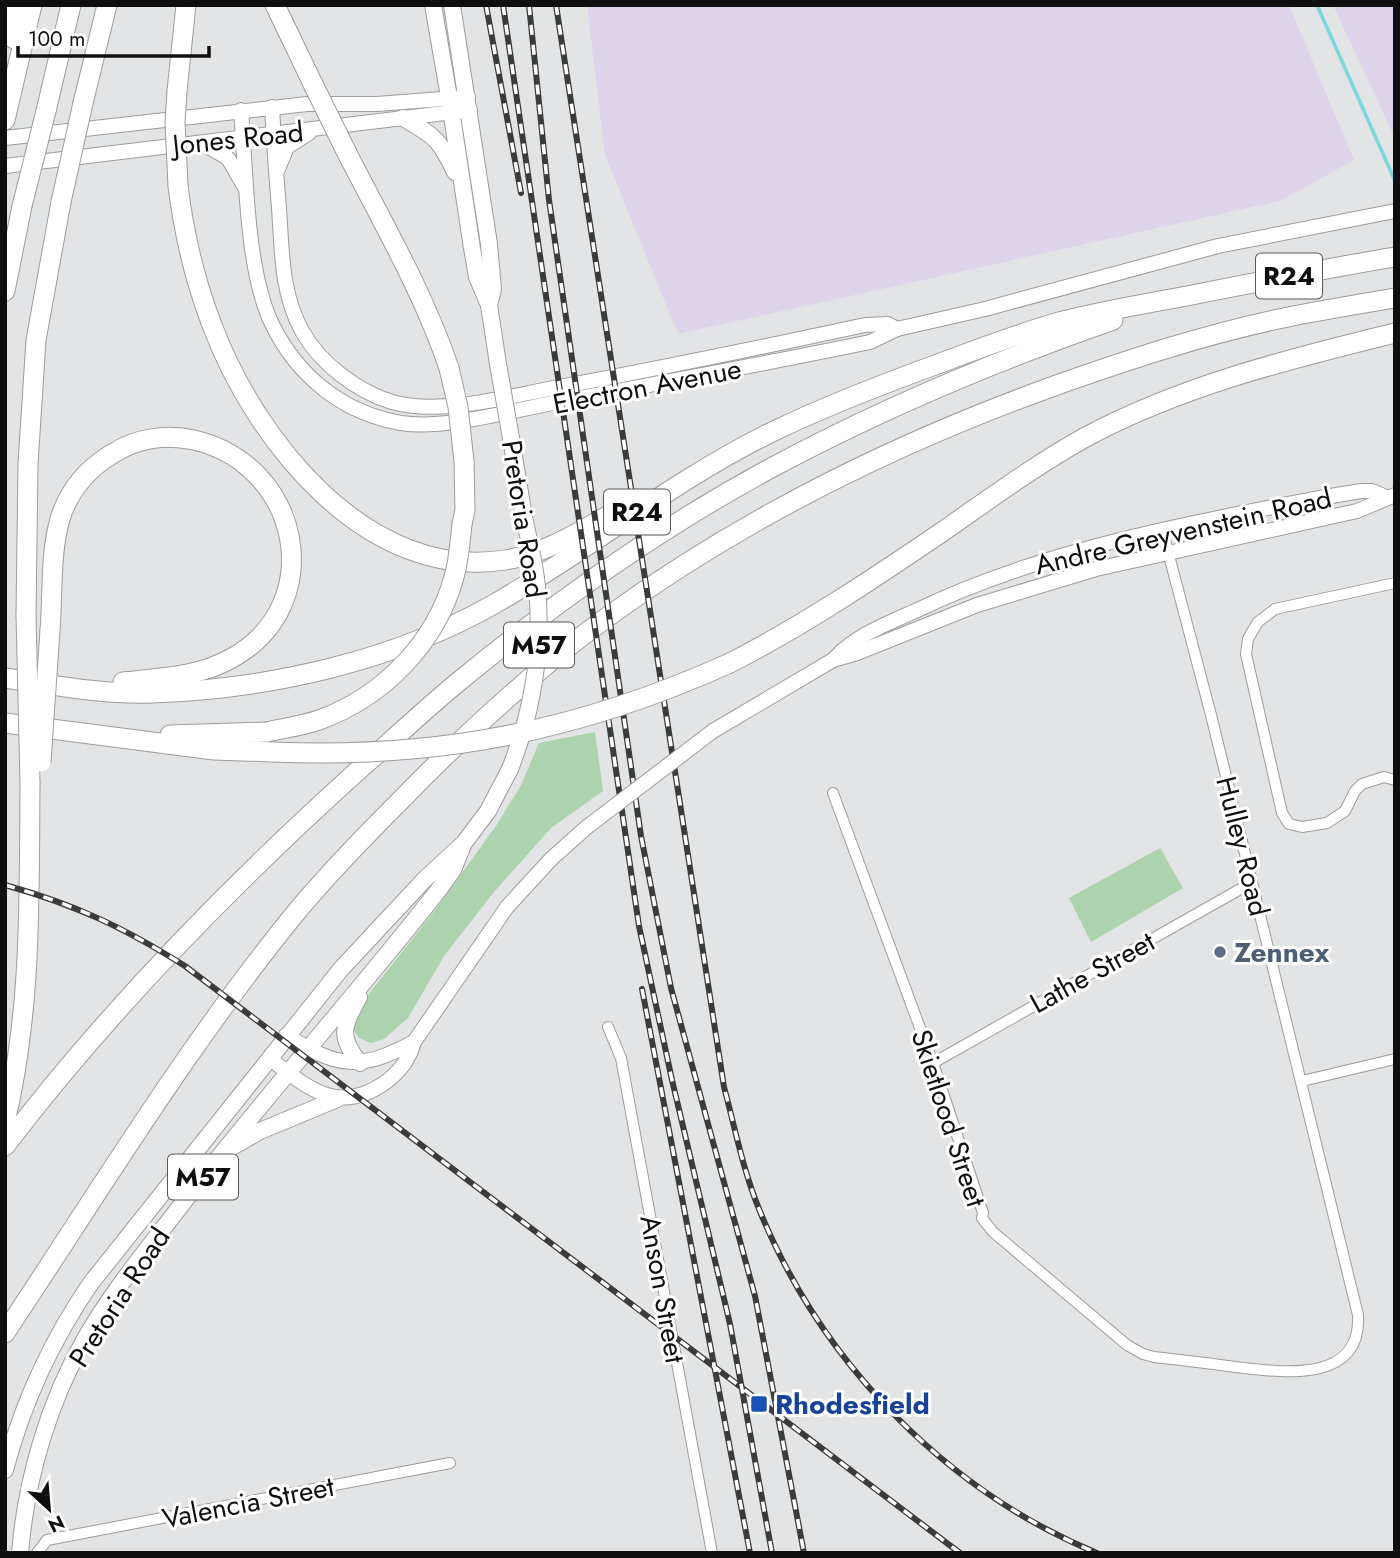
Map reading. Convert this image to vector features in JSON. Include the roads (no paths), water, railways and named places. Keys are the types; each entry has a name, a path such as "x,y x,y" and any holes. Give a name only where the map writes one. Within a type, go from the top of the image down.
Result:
{"highway":[{"path":"14,82 17,5"},
{"path":"7,114 32,5"},
{"path":"5,291 22,206 71,5"},
{"path":"5,1122 18,1071 29,943 30,807 36,795 26,615 28,464 36,340 61,202 107,5"},
{"path":"186,5 175,122 178,186 193,265 212,326 234,376 257,416 283,451 337,506 374,533 412,551 454,561 510,559 563,541 694,466 774,431"},
{"path":"143,741 181,734 267,732 302,725 361,700 395,674 424,641 445,603 457,566 465,510 464,461 458,407 449,368 412,278 275,5"},
{"name":"R24","path":"5,678 88,689 153,693 236,684 343,664 421,640 498,602 682,482 774,431 882,384 1044,327 1124,307 1395,257"},
{"path":"5,1146 97,1032 173,948 288,834 456,684 600,575 678,523 768,470 849,427 1046,343 1183,296"},
{"path":"5,1333 190,1054 241,982 300,908 336,866 427,772 499,705 606,618 716,546 810,492 906,445 999,406 1168,348 1285,317 1395,298"},
{"path":"5,723 214,750 324,754 430,749 504,737 582,719 640,700 730,663 785,635 1028,472 1084,438 1124,418 1209,384 1395,333"},
{"path":"35,779 55,554 60,519 77,484 88,471 110,455 137,442 154,438 185,438 220,448 249,465 269,488 285,519 291,550 289,581 277,614 250,645 217,665 183,675 88,689"}],"main road":[{"name":"Pretoria Road","path":"5,1470 36,1378 68,1317 91,1283 341,969 402,902 464,843 488,811 524,735 539,650 537,585 489,306 478,277 461,187 451,105 433,5"},
{"name":"Pretoria Road","path":"452,5 489,244 492,289 489,306"},
{"name":"Jones Road","path":"5,138 307,104 469,104"},
{"name":"Jones Road","path":"5,166 316,130 402,118 451,105"},
{"name":"Electron Avenue","path":"272,107 283,274 294,314 303,332 323,359 357,385 392,402 455,405 630,374 865,325 888,324 897,329"},
{"name":"Electron Avenue","path":"241,110 259,282 271,322 282,342 304,373 329,394 362,411 401,423 420,425 633,390 870,342 897,329 985,309 1218,246 1395,211"},
{"path":"402,118 436,138 444,148 461,187"},
{"path":"276,173 287,147 316,130"},
{"path":"198,142 229,158 248,197"},
{"name":"Andre Greyvenstein Road","path":"338,1099 367,1093 390,1079 405,1063 414,1042 507,907 551,859 587,827 713,732 832,660 842,650 874,630 996,576 1088,547 1162,529 1361,491 1391,496"},
{"name":"Andre Greyvenstein Road","path":"832,660 858,653 977,605 1039,584 1357,511 1391,496"},
{"name":"Pretoria Road","path":"20,1553 32,1479 42,1442 58,1396 86,1338 126,1278 221,1154 453,870 464,843"},
{"path":"360,1063 345,1042 344,1027 378,965"},
{"name":"Andre Greyvenstein Road","path":"286,1035 324,1057 360,1063 383,1058 414,1042"},
{"path":"268,1058 316,1092 338,1099"},
{"path":"221,1154 260,1131 338,1099"}],"street":[{"name":"Hulley Road","path":"1162,529 1211,715 1358,1315 1359,1329 1356,1338 1345,1354 1336,1361"},
{"path":"1395,583 1275,609 1258,622 1246,654 1282,813 1289,824 1302,827 1327,824 1345,811 1355,791 1362,784 1384,777 1395,780"},
{"name":"Skietlood Street","path":"833,793 933,1063 983,1213 982,1218 1000,1238 1127,1345 1154,1357 1285,1372 1315,1370 1336,1361"},
{"name":"Lathe Street","path":"933,1063 1251,883"},
{"name":"Anson Street","path":"608,1027 621,1058 712,1553"},
{"path":"1302,1080 1395,1059"},
{"name":"Valencia Street","path":"37,1553 47,1540 450,1464"}],"waterway":[{"path":"1317,5 1395,181"}],"railway":[{"path":"486,5 521,193"},
{"path":"503,5 639,926 672,1080 730,1324 772,1553"},
{"path":"529,5 549,200 641,836 671,988 755,1296 804,1553"},
{"path":"556,5 724,1087 753,1194 785,1265 817,1318 853,1368 894,1415 940,1457 989,1494 1041,1526 1097,1553"},
{"path":"5,885 98,918 185,966 960,1553"},
{"path":"642,989 750,1553"}],"place":[{"name":"Zennex","path":"1220,952"},
{"name":"Rhodesfield","path":"759,1404"}]}
